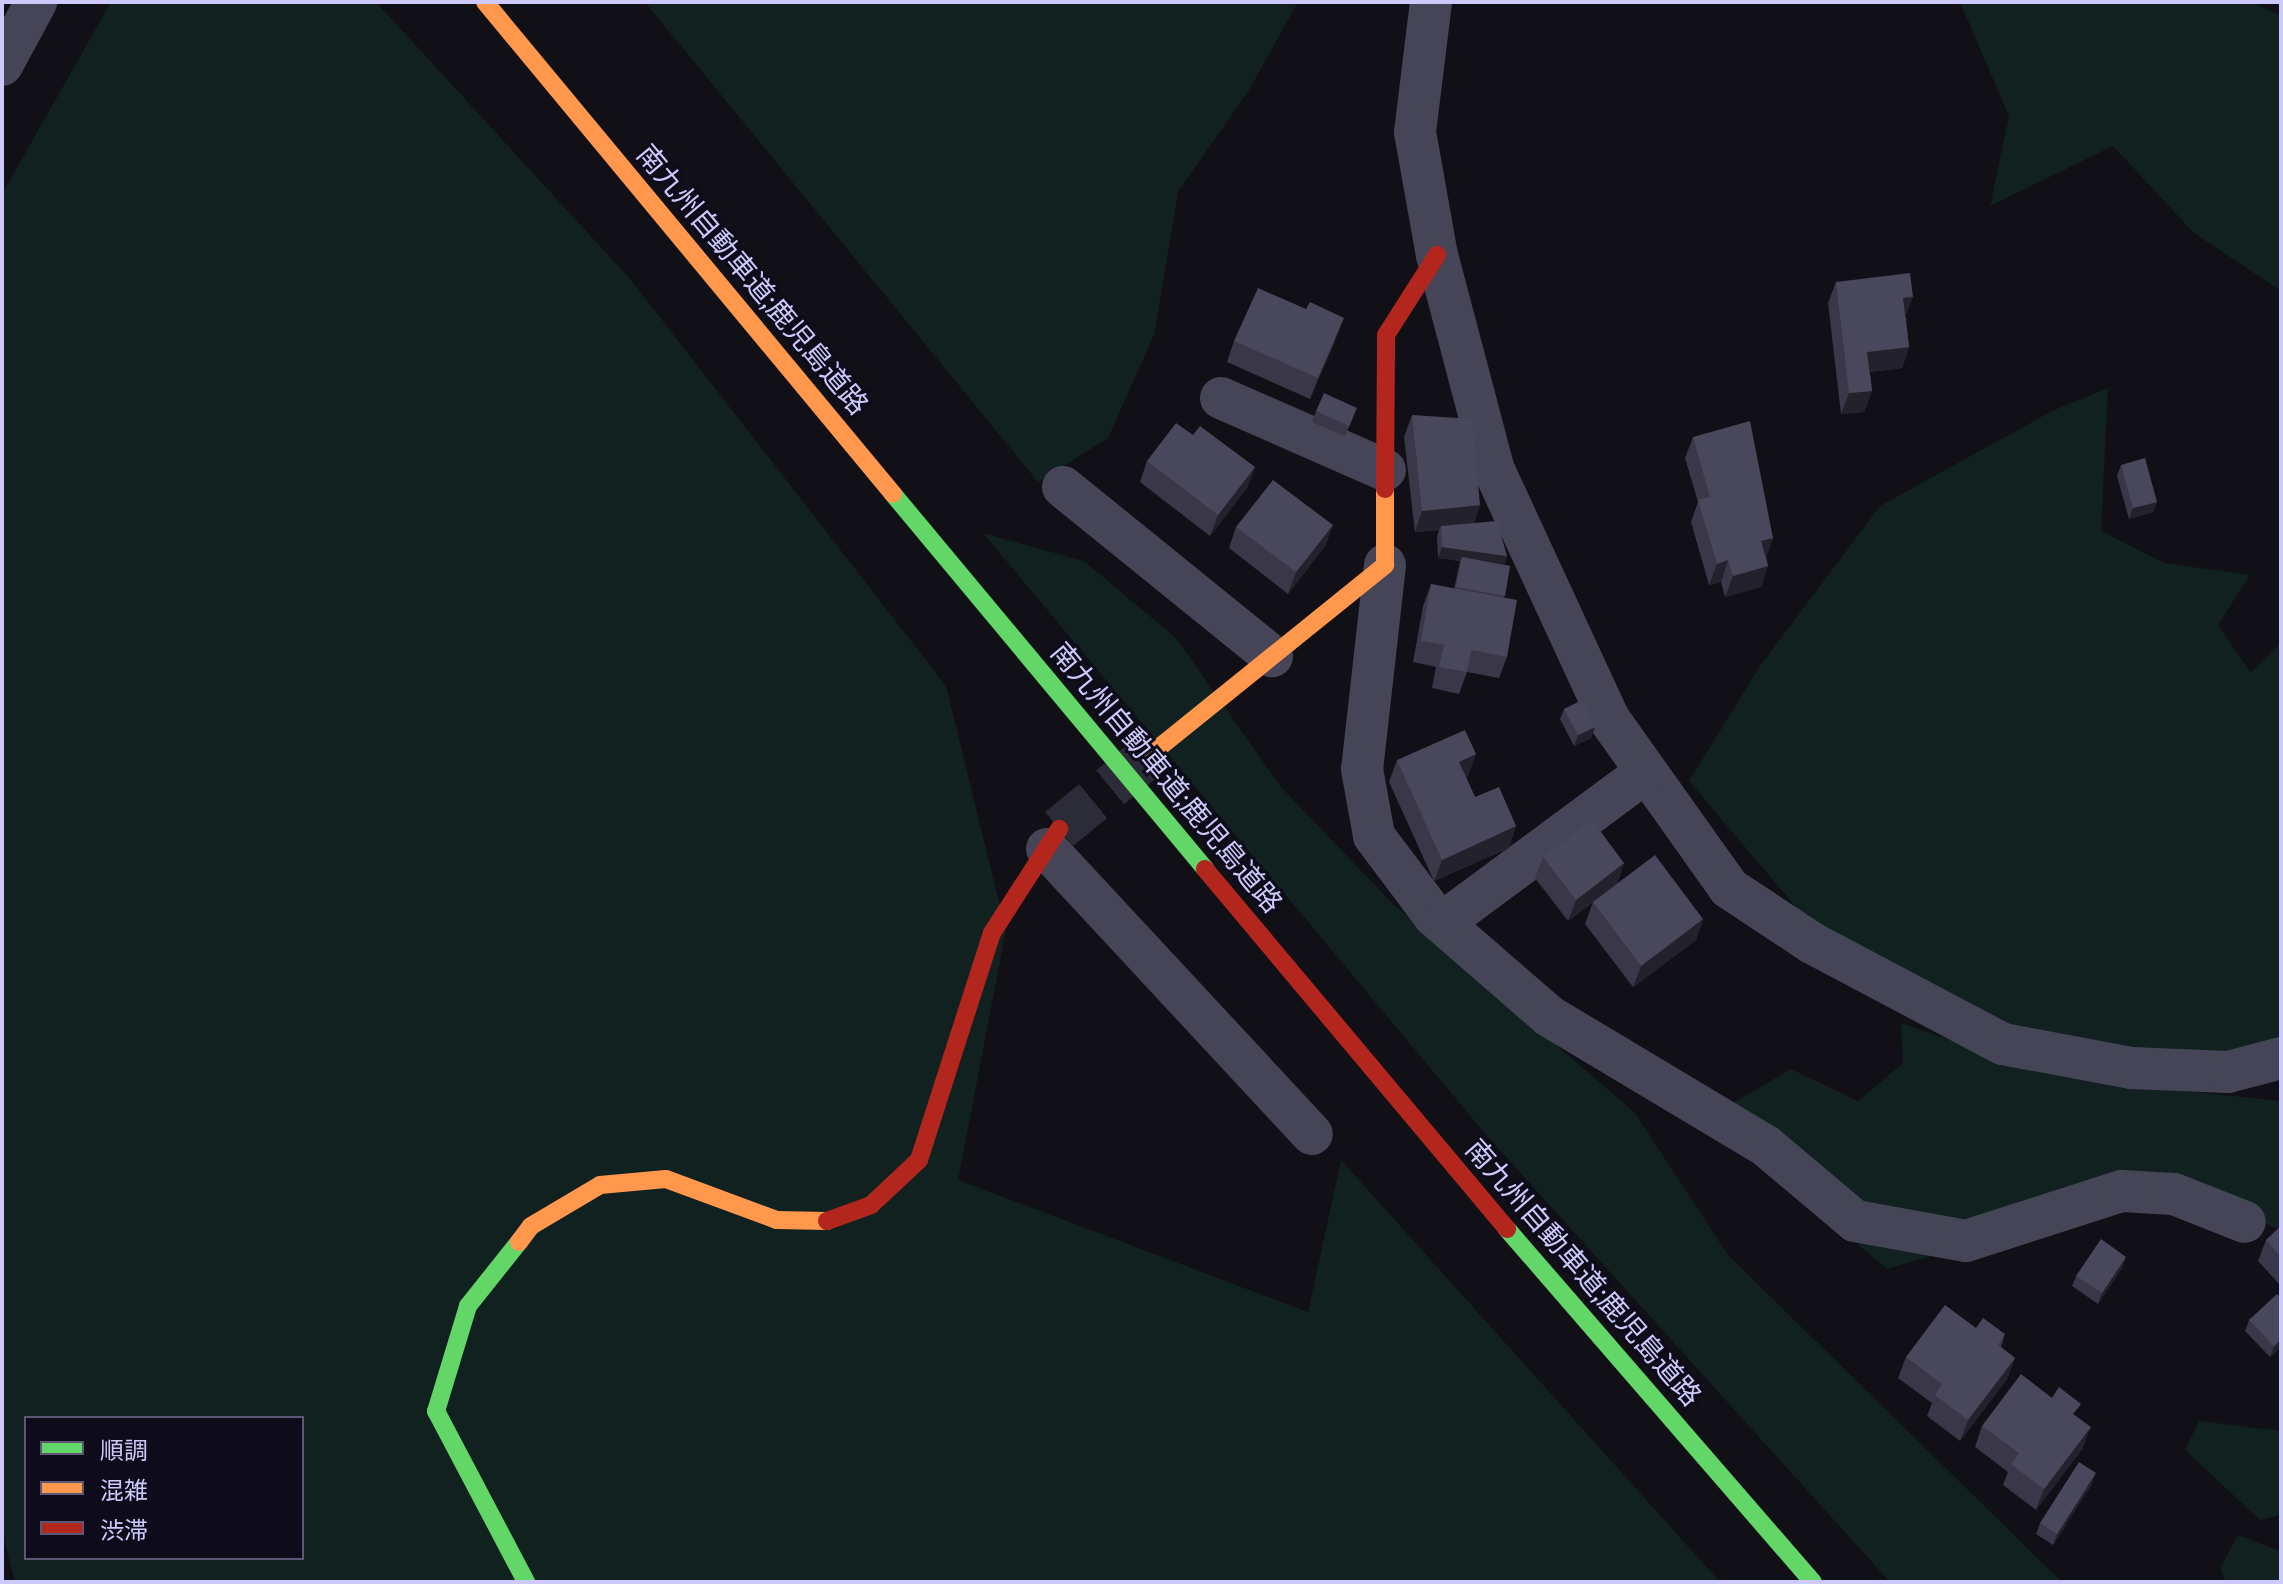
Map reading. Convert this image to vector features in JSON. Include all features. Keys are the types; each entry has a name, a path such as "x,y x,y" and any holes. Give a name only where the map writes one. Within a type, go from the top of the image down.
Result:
{"main road":[{"name":"南九州自動車道;鹿児島道路","path":"485,2 1453,1167 1813,1582"},
{"path":"1151,754 1385,565 1386,335 1437,255"},
{"path":"526,1582 436,1411 468,1306 531,1226 600,1185 666,1179 777,1220 837,1221 871,1205 919,1160 992,933 1053,839"}],"street":[{"path":"2,65 36,2"},
{"path":"1431,2 1415,132 1437,255 1494,470 1609,719 1729,888 1812,943 2003,1044 2131,1068 2228,1072 2281,1058"},
{"path":"1221,398 1385,470"},
{"path":"1063,487 1272,656"},
{"path":"1385,565 1362,769 1374,836 1442,923 1549,1016 1766,1146 1855,1221 1966,1241 2122,1191 2174,1194 2245,1222"},
{"path":"1442,923 1646,772"},
{"path":"1053,839 1312,1134"}],"shaded area":[{"path":"111,2 376,2 631,280 946,686 1006,930 958,1180 1308,1312 1341,1160 1720,1582 15,1582 2,1531 2,194"},
{"path":"645,2 1298,2 1249,90 1178,192 1154,335 1108,438 1038,482"},
{"path":"1960,2 2250,2 2281,15 2281,291 2194,233 2113,146 1990,206 2009,116"},
{"path":"2108,388 2101,531 2164,563 2250,575 2218,625 2251,673 2281,643 2281,1056 2058,1046 1840,959 1689,781 1760,666 1880,506 2052,411"},
{"path":"983,533 1084,561 1177,639 1280,786 1394,905 1635,1113 1728,1255 2062,1582 1890,1582 1488,1137"},
{"path":"1901,1023 1996,1056 2119,1084 2281,1101 2281,1231 2185,1182 1887,1269 1709,1117 1791,1069 1858,1101 1903,1063"},
{"path":"2199,1421 2281,1431 2281,1515 2260,1520 2185,1450"},
{"path":"2238,1535 2280,1551 2281,1582 2226,1582 2220,1568"}],"building":[{"path":"1910,273 1913,297 1903,298 1909,347 1867,352 1872,391 1849,393 1836,282"},
{"path":"1258,288 1306,309 1310,302 1344,318 1318,378 1234,341"},
{"path":"1324,393 1357,408 1349,426 1316,411"},
{"path":"1412,415 1472,419 1480,505 1422,511"},
{"path":"1750,421 1773,538 1761,541 1768,566 1733,576 1728,560 1717,564 1698,500 1710,497 1693,437"},
{"path":"1176,423 1193,435 1200,426 1255,467 1218,515 1147,461"},
{"path":"2145,458 2157,502 2133,508 2121,465"},
{"path":"1273,480 1333,525 1296,572 1236,527"},
{"path":"1497,521 1507,556 1442,547 1441,526"},
{"path":"1462,557 1510,566 1505,596 1456,587"},
{"path":"1431,584 1517,600 1507,657 1471,650 1467,672 1439,667 1444,645 1421,641"},
{"path":"1582,700 1595,727 1578,735 1564,709"},
{"path":"1465,730 1476,754 1459,762 1475,797 1499,787 1516,826 1442,860 1397,760"},
{"path":"1592,820 1624,863 1576,900 1543,857"},
{"path":"1655,855 1703,919 1641,966 1593,902"},
{"path":"2281,1226 2281,1257 2266,1240"},
{"path":"2101,1239 2126,1257 2102,1293 2076,1276"},
{"path":"2277,1294 2281,1298 2281,1340 2274,1346 2249,1320"},
{"path":"1945,1305 1976,1328 1983,1318 2005,1334 1998,1345 2015,1358 1968,1420 1935,1395 1942,1384 1906,1357"},
{"path":"2021,1374 2052,1398 2059,1387 2081,1404 2073,1414 2091,1427 2044,1489 2011,1464 2019,1453 1982,1426"},
{"path":"2079,1462 2096,1473 2057,1534 2040,1523"}],"tunnel":[{"path":"1059,829 1151,754"}],"traffic: fast":[{"path":"893,494 1205,869"},
{"path":"1507,1229 1813,1582"},
{"path":"519,1242 468,1306 436,1411 526,1582"}],"traffic: slow":[{"path":"485,2 893,494"},
{"path":"1151,754 1385,565 1385,489"},
{"path":"519,1242 531,1226 600,1185 666,1179 777,1220 827,1221"}],"traffic: jam":[{"path":"1385,489 1386,335 1437,255"},
{"path":"827,1221 871,1205 919,1160 992,933 1059,829"},
{"path":"1205,869 1507,1229"}]}
